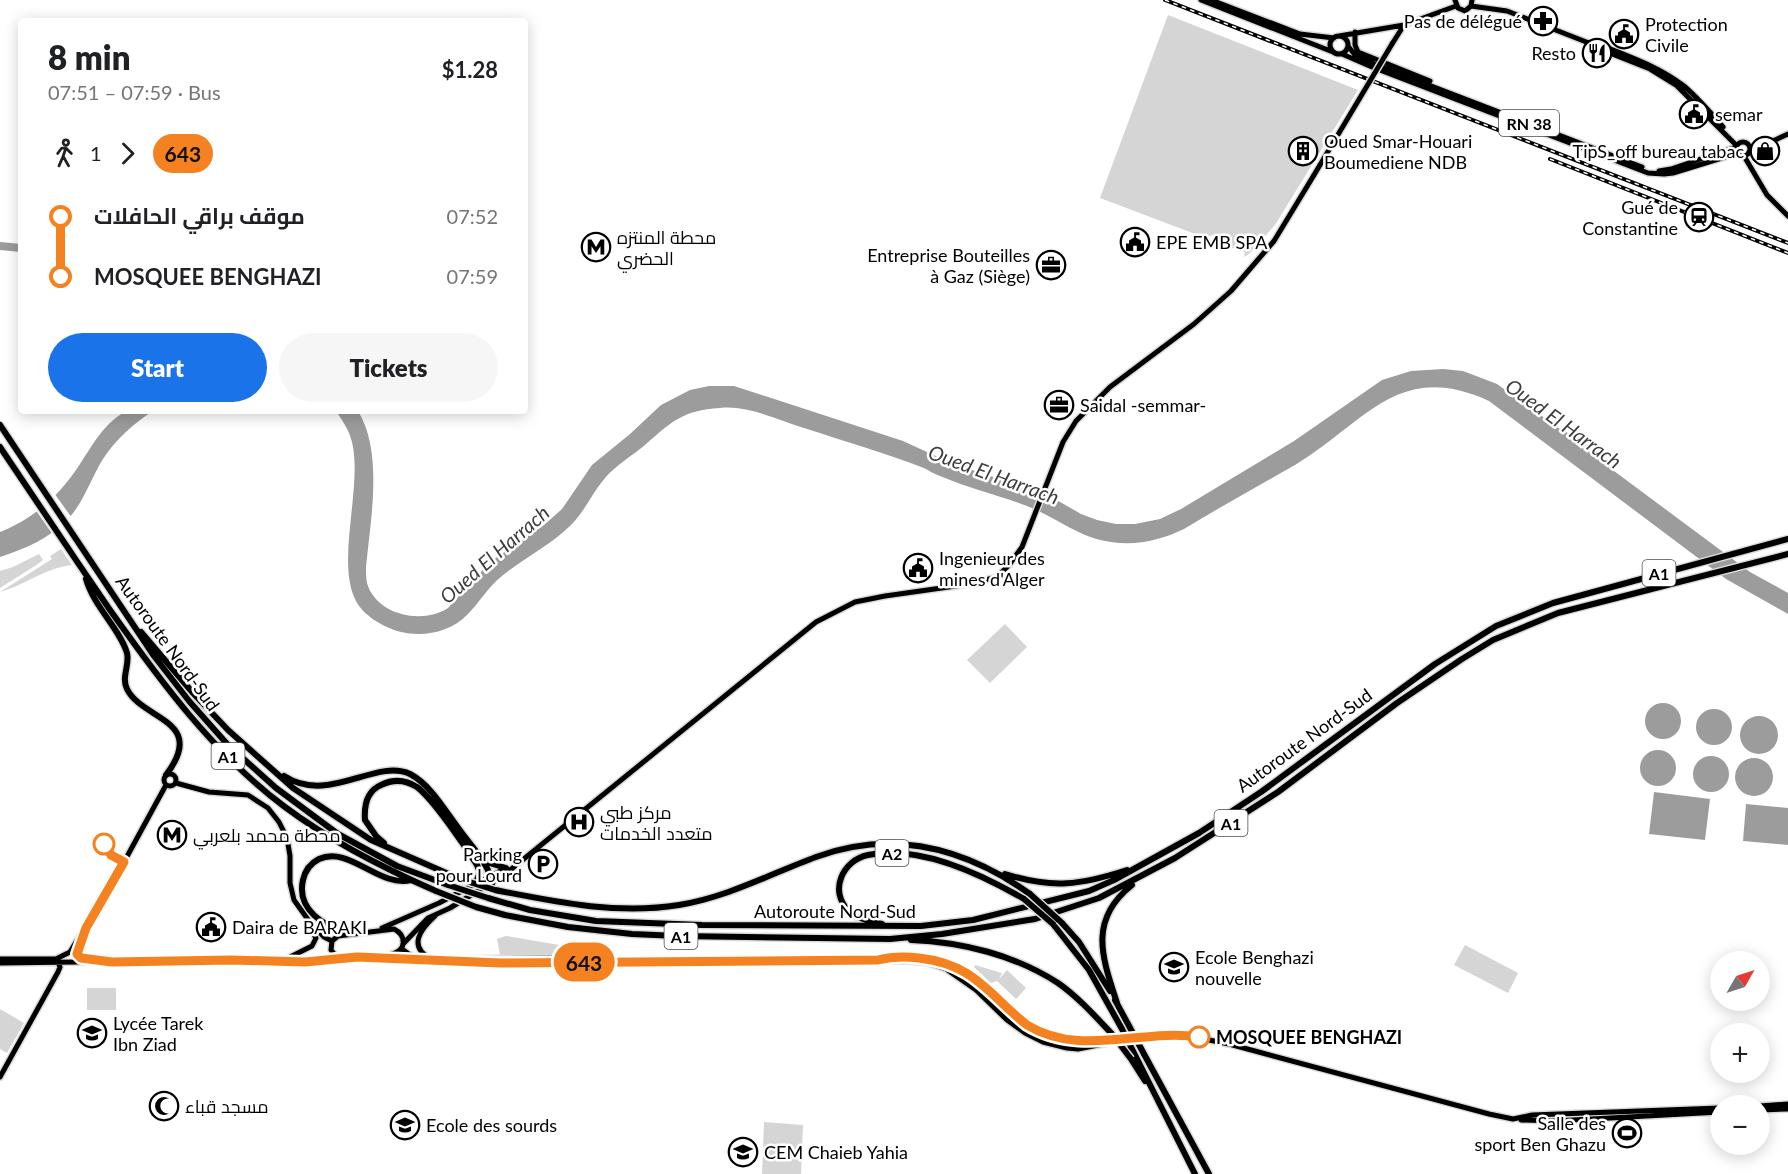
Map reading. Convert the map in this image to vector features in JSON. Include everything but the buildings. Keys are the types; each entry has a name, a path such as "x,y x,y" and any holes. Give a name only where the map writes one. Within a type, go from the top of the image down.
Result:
{"highway":[{"name":"Autoroute Nord-Sud","path":"0,425 154,656 209,725 276,788 338,834 397,866 448,885 530,910 596,921 702,926 921,926 973,920 1089,891 1145,864 1199,833 1262,792 1435,664 1496,626 1531,611 1619,584 1788,539"},
{"name":"Autoroute Nord-Sud","path":"0,447 75,559 167,688 195,722 240,768 284,806 309,824 381,867 476,906 505,915 568,927 632,934 890,939 942,934 1035,919 1099,898 1175,858 1278,792 1397,703 1493,640 1558,613 1788,554"},
{"path":"85,573 96,602 126,651 128,658 125,682 128,691 137,701 170,724 177,733 179,744 177,757 166,775"},
{"path":"127,616 228,730 292,788 370,840 460,879 564,904 595,908 660,908 719,896 832,852 866,844 891,843 940,850 1033,883 1068,884 1096,879 1145,864"},
{"path":"266,765 289,780 321,786 347,782 386,771 410,774 430,790 483,861 494,887"},
{"path":"397,853 372,831 365,820 364,811 371,792 380,785 401,781 418,788 426,796 474,859 480,872 475,885"},
{"name":"A2","path":"889,926 859,917 843,904 840,896 840,878 850,863 858,858 887,853 940,861 981,876 1024,899 1053,924 1089,970 1122,1029 1195,1174"},
{"path":"348,934 325,925 314,916 306,904 302,887 305,873 310,865 325,857 334,856 393,880 411,880"},
{"path":"483,861 506,867"},
{"path":"995,871 1030,894 1062,923 1091,960 1117,1003 1209,1174"},
{"path":"1117,1003 1102,955 1102,934 1107,913 1113,904 1120,895 1145,875"},
{"name":"A2","path":"890,939 947,943 975,948 1014,960 1059,984 1092,1012 1112,1034 1131,1059 1164,1113"}],"main road":[{"name":"RN 38","path":"1201,0 1300,34 1337,37 1359,57 1649,170 1671,169 1742,150"},
{"name":"RN 38","path":"1211,0 1332,52 1648,173 1673,173 1742,150"},
{"path":"1332,52 1330,43 1337,37 1354,32 1404,25 1455,3 1459,9 1465,11 1472,3 1507,11 1650,69 1676,85 1742,150 1770,200 1788,216"},
{"path":"373,957 394,954 422,923 494,887 526,857 816,622 855,602 970,584 997,577 1022,547 1063,442 1076,421 1110,387 1194,324 1231,291 1274,241 1404,25"},
{"path":"1342,54 1346,51 1354,32"},
{"path":"1354,32 1358,52 1434,83 1440,89"},
{"path":"1742,150 1788,134"},
{"name":"RN 38","path":"1742,150 1744,142 1748,144"},
{"path":"1742,150 1748,144 1770,142"},
{"path":"0,961 49,962 64,957 70,952 86,928 166,785 164,778 166,775 174,775 177,779 176,783"},
{"path":"166,785 171,786 176,783 209,792 249,795 268,808 279,822 287,838 290,883 294,900 316,938 312,946 280,962"},
{"path":"377,930 475,885 526,857"},
{"path":"294,900 324,937 332,940"},
{"path":"431,959 421,952 417,943 418,937 425,926 439,913"},
{"path":"86,928 77,954 81,958 104,962"},
{"path":"332,940 348,934 391,929 398,930 402,946 410,955 431,959 565,958 576,962"},
{"path":"332,940 332,952 341,957"},
{"path":"0,961 305,962 341,957 373,957 500,963 878,960 894,955 929,959 953,965 977,979 1016,1016 1037,1030 1060,1039 1076,1042 1110,1042 1179,1034 1199,1037 1513,1119 1532,1115 1710,1110"},
{"path":"0,1077 60,967 57,960"},
{"path":"49,962 56,974"},
{"path":"56,974 73,962"},
{"path":"1770,1107 1788,1104"},
{"path":"1770,1108 1788,1109"}],"shaded area":[{"path":"1168,15 1358,90 1275,225 1244,257 1245,252 1221,244 1217,236 1212,235 1206,238 1100,198"},
{"path":"1443,369 1463,371 1497,384 1560,429 1582,440 1588,445 1589,451 1614,471 1750,572 1788,593 1788,614 1726,579 1489,401 1457,390 1430,387 1406,392 1384,401 1295,465 1184,529 1158,539 1139,543 1099,540 1027,506 951,480 894,457 763,414 731,408 696,411 670,424 614,469 600,484 571,525 502,576 467,615 452,626 425,634 391,629 363,611 350,586 348,548 355,465 351,437 338,414 359,414 371,447 373,488 366,568 367,583 372,594 390,609 401,614 426,616 448,608 490,562 544,525 562,509 592,465 661,405 690,390 709,386 734,386 903,441 951,463 1048,495 1081,514 1097,520 1116,524 1135,524 1160,519 1181,509 1294,441 1382,380 1411,371"},
{"path":"122,414 149,414 132,426 113,445 99,466 79,505 61,526 37,542 0,557 0,532 23,521 44,506 70,478 104,429"},
{"path":"61,549 72,565 44,573 0,592 52,559 50,556"},
{"path":"39,554 43,560 0,588 0,571"},
{"path":"1005,624 1027,647 990,683 967,660"},
{"path":"1663,703 1676,708 1681,721 1676,734 1663,739 1650,734 1645,721 1650,708"},
{"path":"1714,709 1727,714 1732,727 1727,740 1714,745 1701,740 1696,727 1701,714"},
{"path":"1759,716 1772,722 1778,735 1772,748 1759,754 1746,748 1740,735 1746,722"},
{"path":"1658,750 1671,755 1676,768 1671,781 1658,786 1645,781 1640,768 1645,755"},
{"path":"1711,756 1724,761 1729,774 1724,787 1711,792 1698,787 1693,774 1698,761"},
{"path":"1754,758 1767,764 1773,777 1767,790 1754,796 1741,790 1735,777 1741,764"},
{"path":"1654,792 1710,799 1705,840 1649,834"},
{"path":"1746,804 1788,808 1788,845 1743,841"},
{"path":"506,936 565,946 565,955 500,955 497,939"},
{"path":"1465,945 1518,973 1508,993 1454,965"},
{"path":"975,965 1002,973 999,979 1007,970 1026,988 1016,999 997,981 991,983 974,967"},
{"path":"87,988 116,988 116,1010 87,1010"},
{"path":"0,1009 24,1023 7,1053 0,1049"},
{"path":"764,1122 803,1125 801,1174 762,1174"}],"pier":[{"path":"54,493 72,518 53,535 35,509"}],"waterway":[{"path":"0,246 18,248"}],"railway":[{"path":"1165,0 1788,243"},
{"path":"1550,159 1788,253"}],"bus line":[{"name":"643","path":"104,844 111,855 124,862 86,928 76,951 79,957 84,959 97,959 104,962 232,960 305,962 341,957 373,957 430,961 565,963 878,960 894,955 929,959 960,968 977,979 1027,1025 1048,1036 1076,1042 1110,1042 1179,1034 1199,1037"}],"place":[{"name":"Pas de délégué","path":"1543,21"},
{"name":"Protection Civile","path":"1624,34"},
{"name":"Resto","path":"1597,53"},
{"name":"semar","path":"1694,114"},
{"name":"Oued Smar-Houari Boumediene NDB","path":"1303,151"},
{"name":"TipS_off bureau tabac","path":"1765,151"},
{"name":"Gué de Constantine","path":"1699,217"},
{"name":"EPE EMB SPA","path":"1135,242"},
{"name":"محطة المنتزه الحضري","path":"596,247"},
{"name":"Entreprise Bouteilles à Gaz (Siège)","path":"1051,265"},
{"name":"Saidal -semmar-","path":"1059,405"},
{"name":"Ingenieur des mines d'Alger","path":"918,568"},
{"name":"مركز طبي متعدد الخدمات","path":"579,822"},
{"name":"محطة محمد بلعربي","path":"172,835"},
{"name":"Parking pour Lourd","path":"543,864"},
{"name":"Daira de BARAKI","path":"211,927"},
{"name":"Ecole Benghazi nouvelle","path":"1174,967"},
{"name":"Lycée Tarek Ibn Ziad","path":"92,1033"},
{"name":"MOSQUEE BENGHAZI","path":"1199,1037"},
{"name":"مسجد قباء","path":"164,1106"},
{"name":"Ecole des sourds","path":"405,1125"},
{"name":"Salle des sport Ben Ghazu","path":"1627,1133"},
{"name":"CEM Chaieb Yahia","path":"743,1152"}],"water label":[{"name":"Oued El Harrach","path":"1564,423"},
{"name":"Oued El Harrach","path":"994,474"},
{"name":"Oued El Harrach","path":"494,554"}]}
